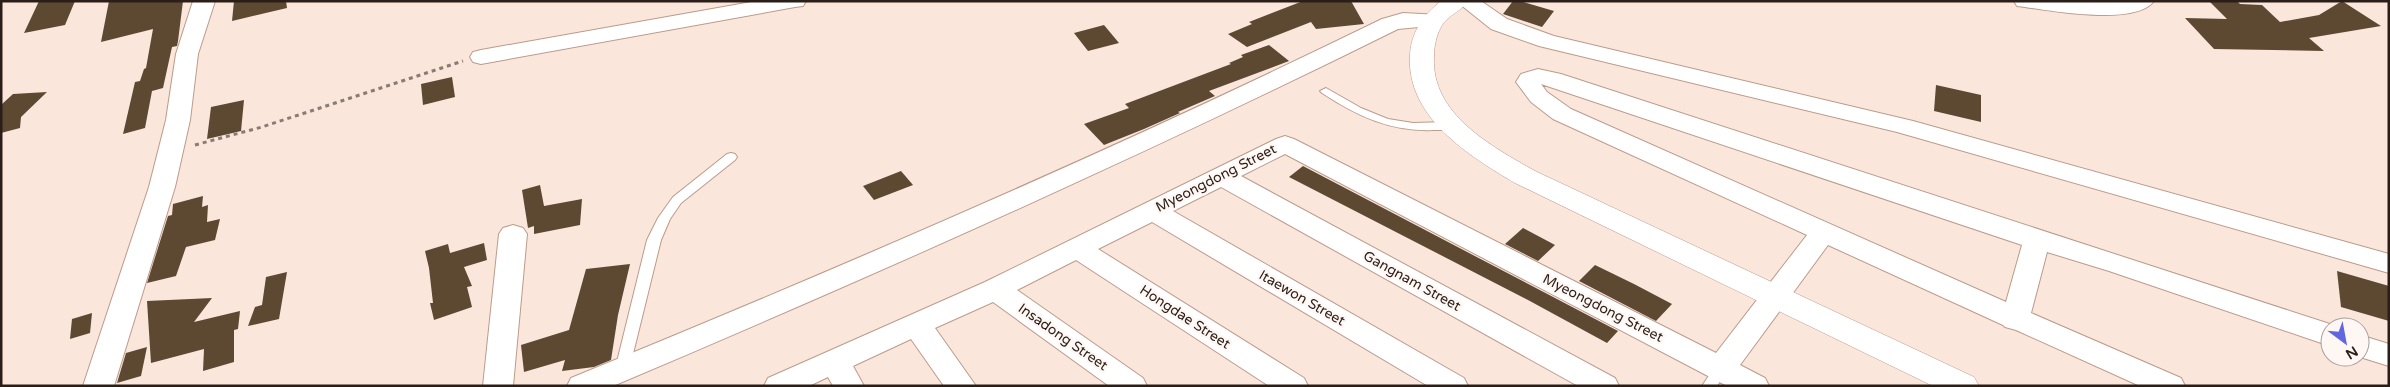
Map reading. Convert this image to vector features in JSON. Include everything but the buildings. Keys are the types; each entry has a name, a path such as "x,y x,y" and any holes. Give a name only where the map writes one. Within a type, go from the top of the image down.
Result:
{"street":[{"path":"98,386 162,187 172,150 187,54 204,1"},
{"path":"482,57 795,1"},
{"path":"1457,1 1444,8 1432,20 1423,39 1421,72 1431,100 1450,126 1480,151 1525,176 1963,386"},
{"path":"1467,1 1499,24 1547,40 1904,126 2389,264"},
{"path":"2025,1 2113,9 2135,5 2143,1"},
{"path":"582,386 877,263 1117,155 1390,24 1404,20 1432,20"},
{"path":"2170,386 2015,320 1824,231 1562,114 1539,98 1528,82 1529,79 1538,76 1553,79 2037,240 2119,264 2320,332"},
{"name":"Myeongdong Street","path":"779,386 842,374 916,325 995,289 1285,144 1715,378 1754,386"},
{"name":"Gangnam Street","path":"1221,176 1604,386"},
{"name":"Itaewon Street","path":"1152,210 1452,386"},
{"path":"1715,378 1824,231"},
{"path":"498,386 513,234"},
{"path":"2015,320 2037,240"},
{"name":"Hongdae Street","path":"1077,248 1293,386"},
{"name":"Insadong Street","path":"995,289 1132,386"},
{"path":"916,325 960,386"},
{"path":"2370,349 2389,355"}],"lane":[{"path":"1326,91 1357,112 1380,122 1421,128 1450,126"},
{"path":"622,370 654,240 664,218 677,200 731,157"}],"path":[{"path":"172,150 244,132 420,73 482,57"}]}
